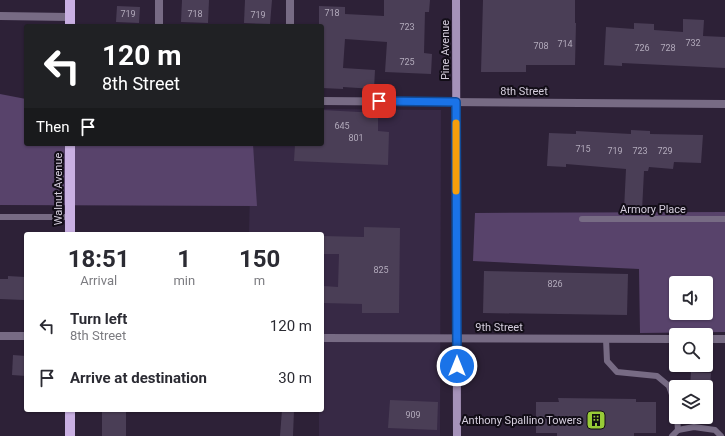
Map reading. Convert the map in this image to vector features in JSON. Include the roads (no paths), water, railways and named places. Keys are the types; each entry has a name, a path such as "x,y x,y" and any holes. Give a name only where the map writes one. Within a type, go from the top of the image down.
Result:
{"main road":[{"path":"70,0 70,21"},
{"name":"Pine Avenue","path":"456,0 457,436"},
{"name":"Walnut Avenue","path":"70,146 70,232"},
{"path":"70,412 70,436"}],"street":[{"path":"159,0 159,24"},
{"path":"290,0 290,24"},
{"path":"0,16 70,21"},
{"name":"8th Street","path":"324,101 725,104"},
{"path":"0,336 24,336"},
{"name":"9th Street","path":"324,338 669,339"},
{"path":"713,339 725,339"}],"lane":[{"path":"0,217 70,217"},
{"name":"Armory Place","path":"582,220 725,219"},
{"path":"606,339 607,361 617,372 657,376 669,386"},
{"path":"678,424 678,430"},
{"path":"672,436 678,430 694,427 716,430 721,436"}],"place":[{"name":"Anthony Spallino Towers","path":"596,420"}]}
